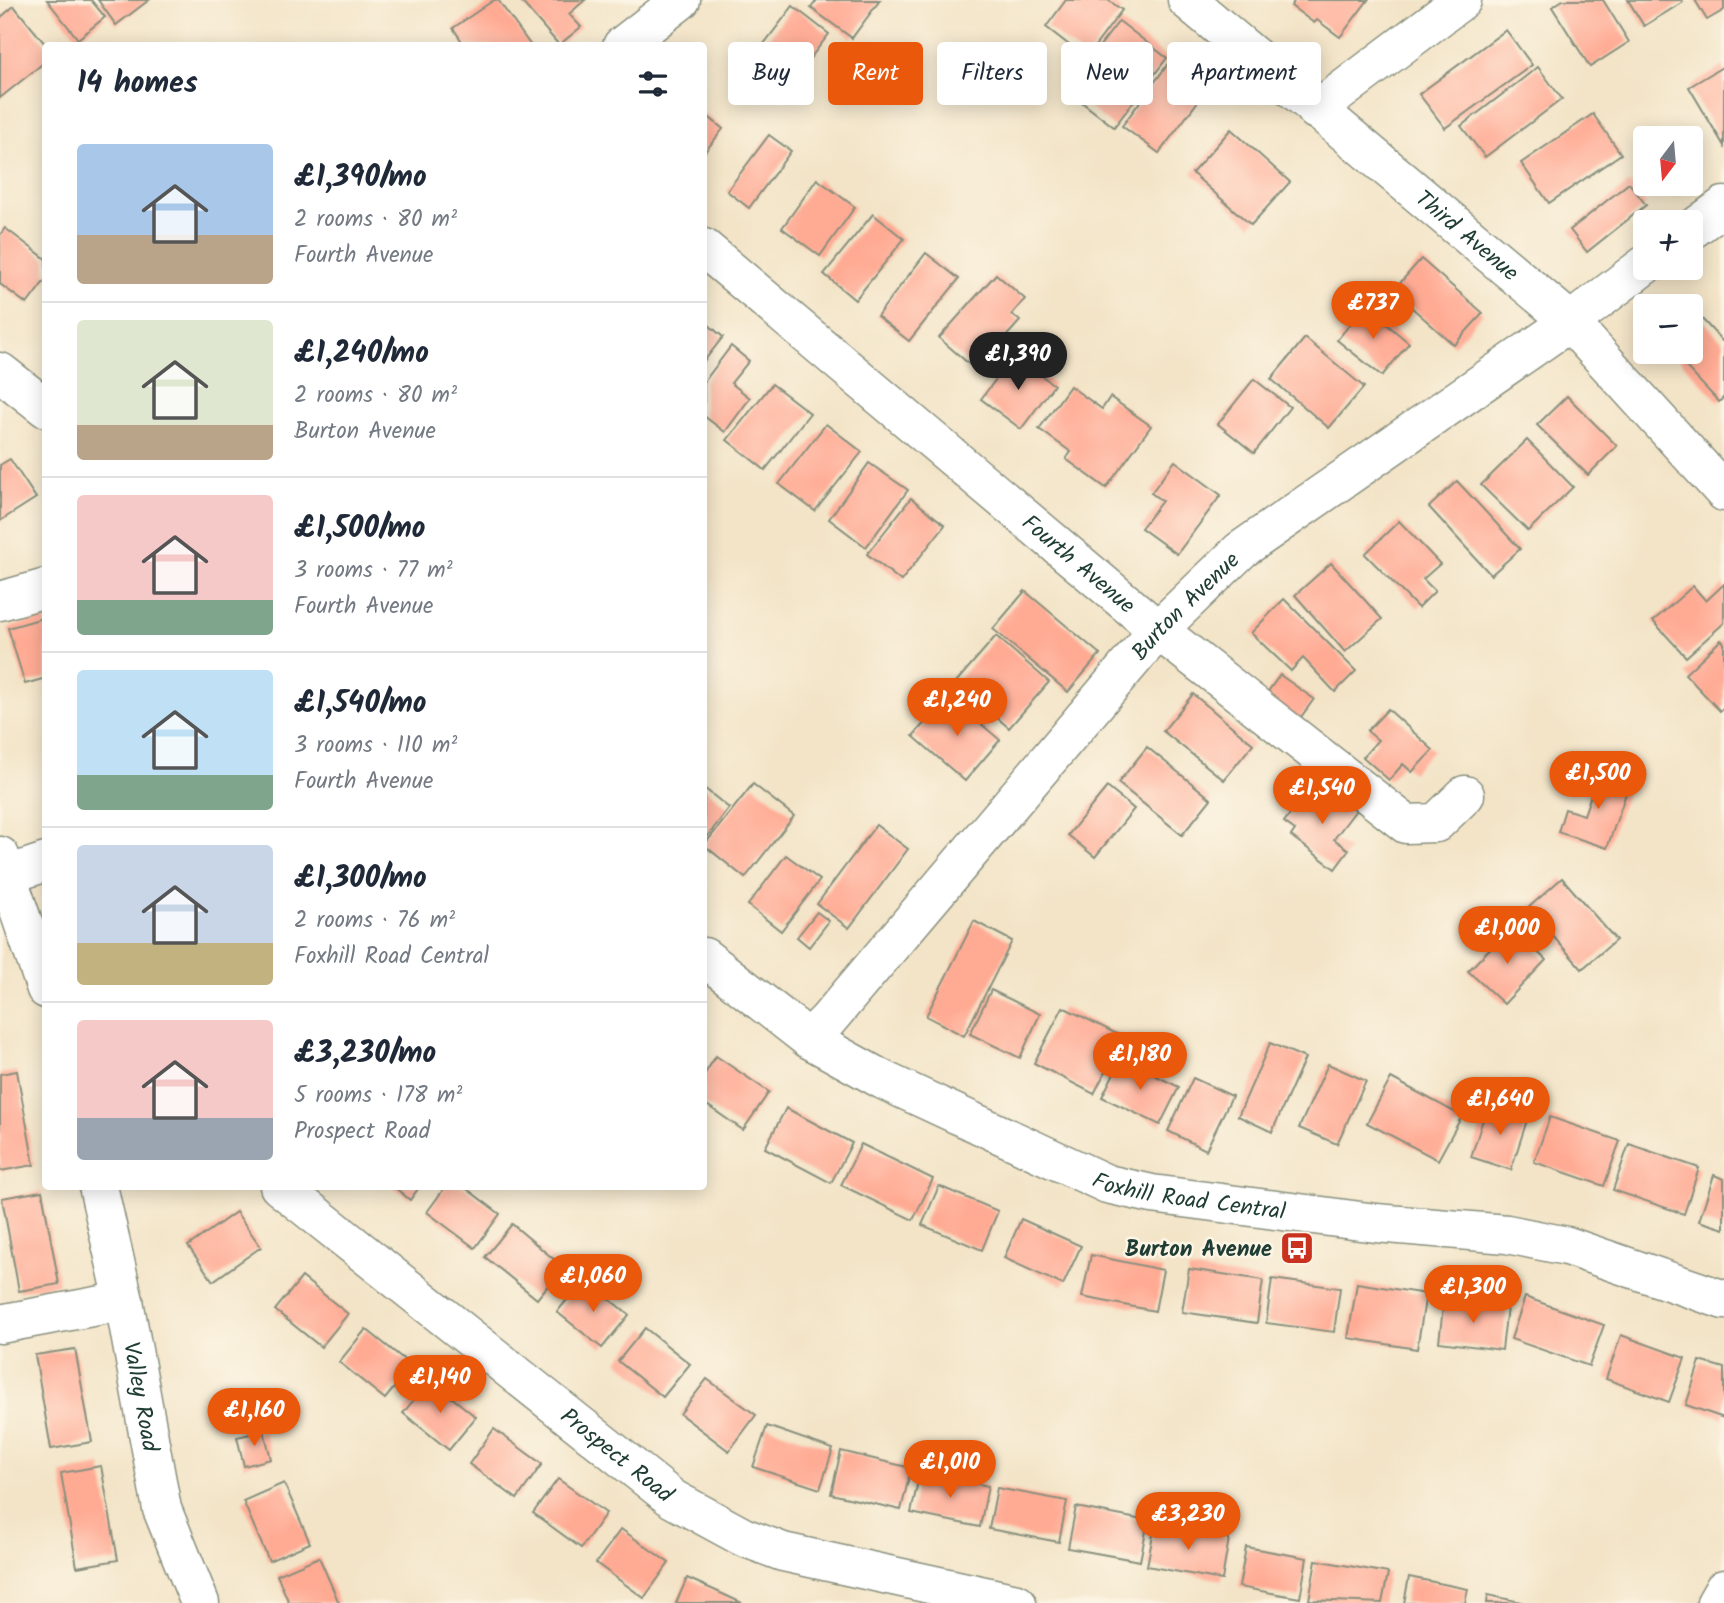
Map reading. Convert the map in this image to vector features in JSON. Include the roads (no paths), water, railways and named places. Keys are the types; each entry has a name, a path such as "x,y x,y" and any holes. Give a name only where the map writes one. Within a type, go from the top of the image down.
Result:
{"street":[{"path":"627,42 681,0"},
{"name":"Third Avenue","path":"1187,0 1570,322 1724,492"},
{"path":"1317,110 1440,7"},
{"path":"1703,221 1724,206"},
{"name":"Fourth Avenue","path":"707,251 1158,631 1406,824 1436,823 1465,795"},
{"name":"Burton Avenue","path":"808,1039 827,1021 1158,631 1241,550 1570,322 1633,274"},
{"path":"0,372 42,405"},
{"path":"0,601 42,589"},
{"path":"42,862 4,865 42,977"},
{"name":"Foxhill Road Central","path":"707,959 808,1039 883,1080 1107,1184 1152,1194 1376,1223 1507,1234 1567,1246 1724,1300"},
{"name":"Valley Road","path":"99,1190 124,1301 162,1509 200,1603"},
{"name":"Prospect Road","path":"284,1190 673,1499 703,1518 783,1552 1017,1603"},
{"path":"0,1324 124,1301"},
{"path":"1716,1603 1724,1589"}],"place":[{"name":"Burton Avenue","path":"1297,1248"}]}
